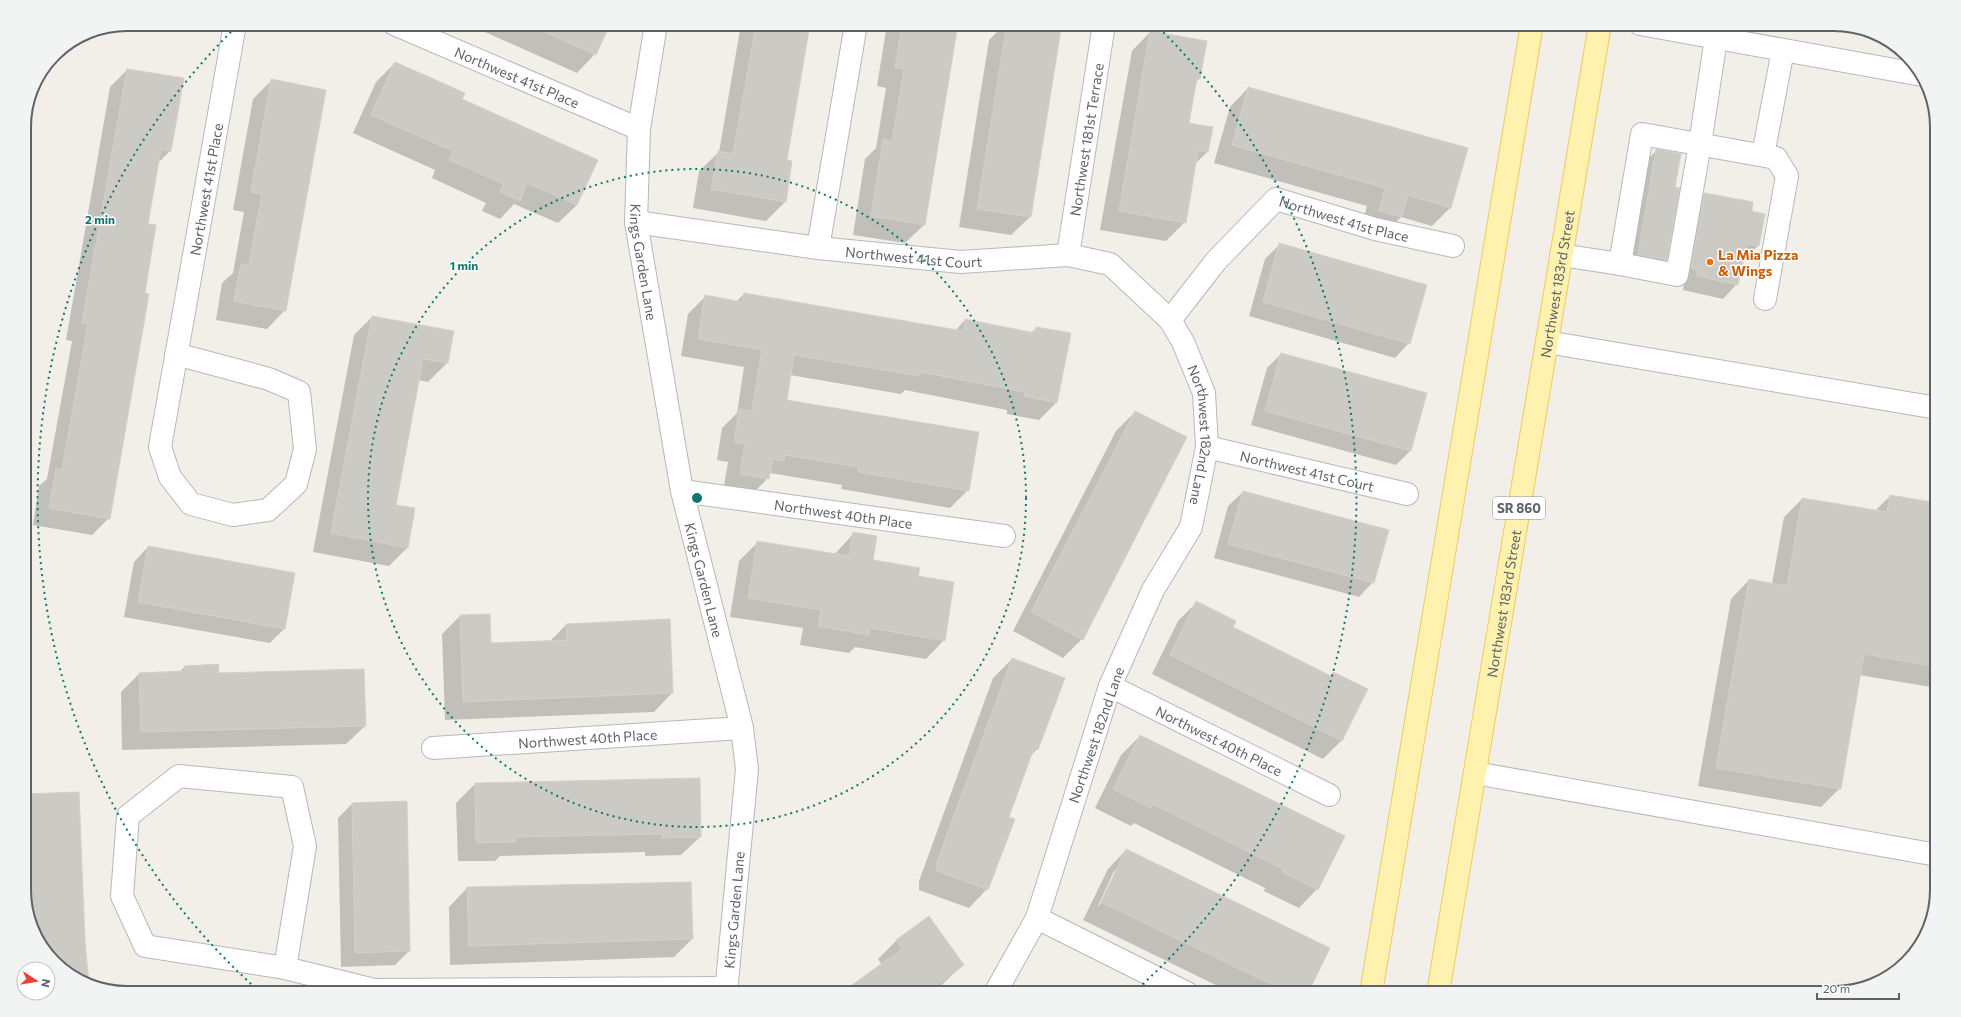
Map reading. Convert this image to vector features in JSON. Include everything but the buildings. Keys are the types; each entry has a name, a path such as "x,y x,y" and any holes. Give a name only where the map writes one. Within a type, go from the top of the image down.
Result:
{"main road":[{"path":"1372,986 1531,31"},
{"name":"Northwest 183rd Street","path":"1439,986 1599,31"}],"street":[{"name":"Northwest 41st Place","path":"176,354 269,378 299,392 306,449 296,484 268,510 233,516 190,504 170,477 160,447 176,354 234,31"},
{"name":"Northwest 41st Place","path":"410,31 639,130"},
{"name":"Kings Garden Lane","path":"655,31 639,130 636,222 682,491 742,728 747,769 726,986"},
{"path":"818,248 855,31"},
{"name":"Northwest 181st Terrace","path":"1068,255 1103,31"},
{"path":"1678,31 1914,74"},
{"path":"1561,255 1677,275 1700,144 1716,38"},
{"path":"1763,155 1783,50"},
{"path":"1620,264 1642,134 1776,158 1787,176 1765,299"},
{"name":"Northwest 41st Place","path":"1170,320 1216,261 1276,199 1375,229 1453,246"},
{"name":"Northwest 41st Court","path":"636,222 818,248 961,262 1068,255 1110,264 1170,320"},
{"name":"Northwest 182nd Lane","path":"998,986 1037,918 1110,686 1153,590 1191,527 1207,447 1204,393 1183,342 1170,320"},
{"path":"1547,342 1930,407"},
{"name":"Northwest 41st Court","path":"1207,447 1408,494"},
{"name":"Northwest 40th Place","path":"682,491 1004,536"},
{"name":"Northwest 40th Place","path":"1110,686 1329,795"},
{"name":"Northwest 40th Place","path":"434,748 742,728"},
{"path":"1475,773 1930,854"},
{"path":"285,968 305,846 292,787 179,776 128,816 122,896 145,946 285,968 358,986"},
{"path":"1037,918 1173,986"}],"place":[{"name":"La Mia Pizza & Wings","path":"1710,262"}]}
